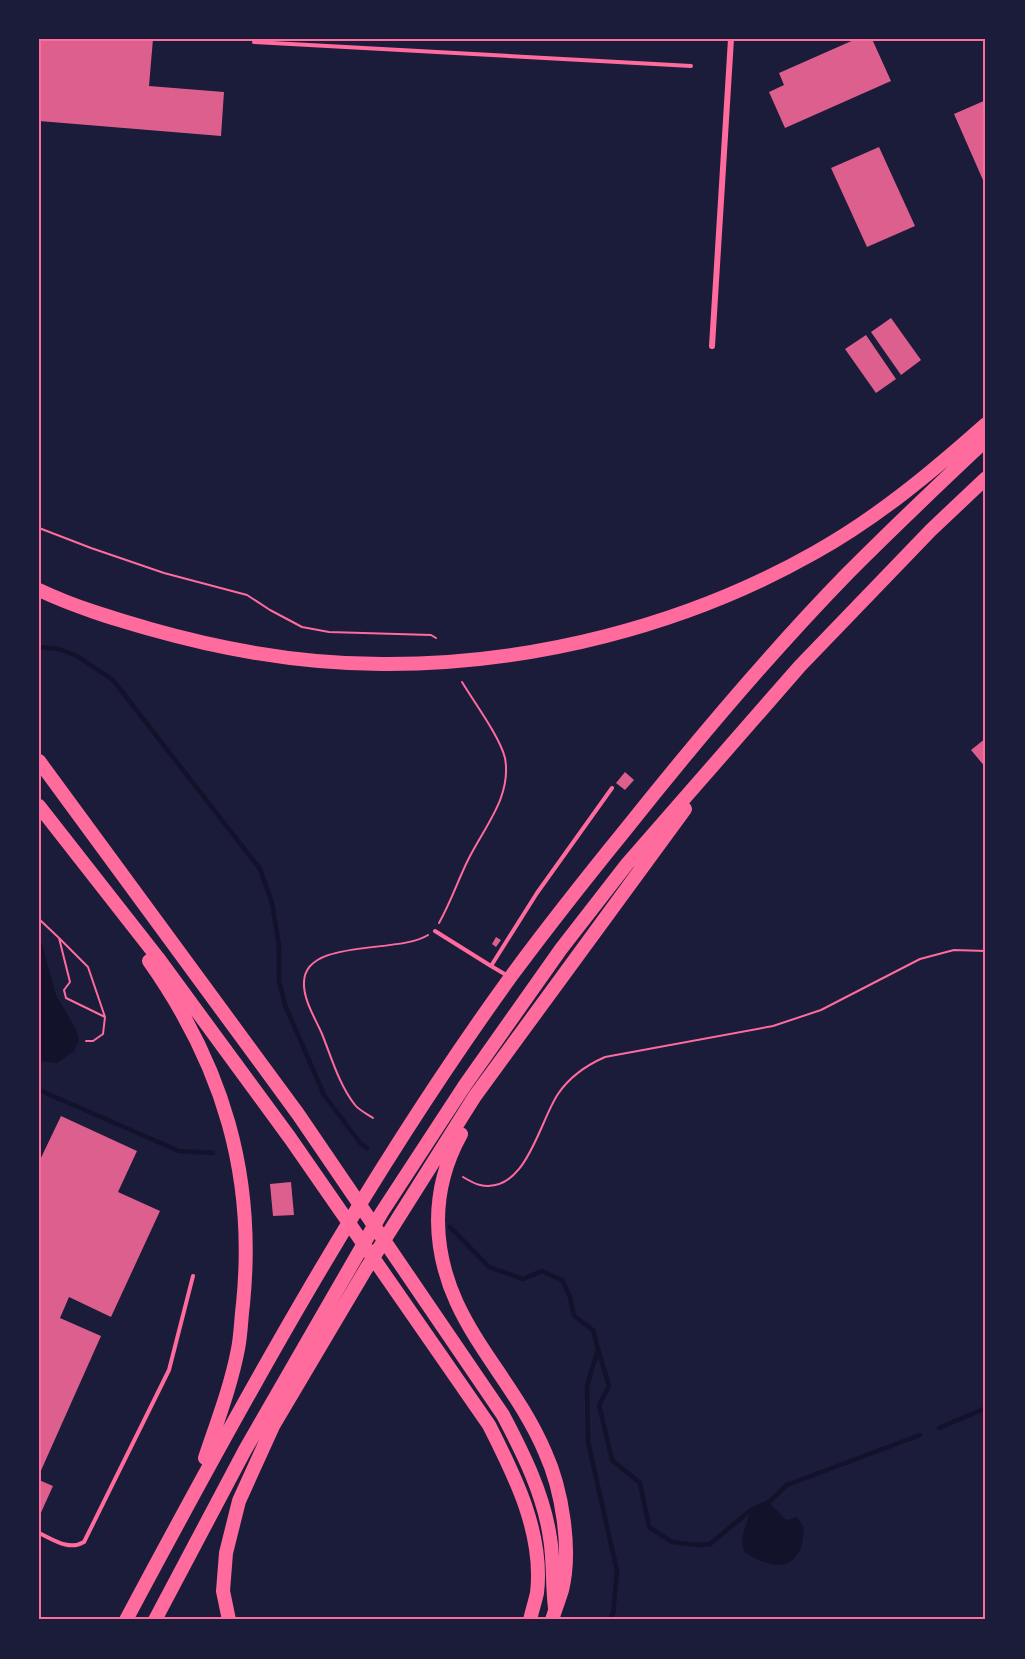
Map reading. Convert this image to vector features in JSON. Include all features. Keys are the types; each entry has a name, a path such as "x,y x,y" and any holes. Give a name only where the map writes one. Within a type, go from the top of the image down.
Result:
{"highway":[{"path":"39,590 59,600 109,617 193,642 285,657 382,664 465,660 549,649 621,633 692,609 779,571 852,530 932,472 986,424"},
{"path":"126,1620 230,1426 342,1233 368,1190 510,978 673,770 729,704 847,574 986,440"},
{"path":"155,1620 245,1450 382,1212 465,1085 561,949 627,864 800,666 986,478"},
{"path":"229,1620 223,1591 226,1553 239,1501 273,1426 392,1226 475,1096 644,867 729,746"},
{"path":"39,761 298,1114 503,1415 539,1494 550,1536 554,1614"},
{"path":"39,807 179,1007 216,1081 228,1116 237,1159 245,1222 246,1268 238,1349 194,1492"},
{"path":"39,807 158,958 290,1138 489,1425 511,1468 530,1518 537,1565 537,1593 530,1620"},
{"path":"491,1077 484,1098 450,1153 441,1184 438,1245 444,1274 457,1307 519,1402 545,1452 554,1475 564,1526 565,1555 562,1588 554,1614"}],"street":[{"path":"712,346 731,39"}],"lane":[{"path":"254,42 691,66"},
{"path":"491,966 537,892 612,788"},
{"path":"435,931 510,978"},
{"path":"39,1533 68,1546 76,1547 84,1542 169,1370 193,1276"}],"path":[{"path":"39,528 164,573 247,596 302,627 329,632 430,635 436,638"},
{"path":"373,1118 356,1106 345,1089 308,1002 304,984 305,972 315,959 329,953 410,943 435,931 446,911 468,859 500,803 505,784 505,758 497,740 462,682"},
{"path":"39,919 88,967 105,1017 103,1034 93,1041 86,1041"},
{"path":"58,938 70,982 64,990 66,998 105,1017"},
{"path":"463,1177 480,1185 495,1185 509,1180 524,1165 547,1113 560,1092 576,1074 605,1057 773,1026 821,1010 920,959 954,950 986,951"}],"shaded area":[{"path":"39,943 42,944 56,995 76,1029 79,1041 74,1051 57,1063 41,1061 39,1058"},
{"path":"769,1502 786,1520 797,1517 804,1528 802,1545 796,1556 783,1565 767,1563 744,1552 742,1537 751,1510"}],"building":[{"path":"39,39 153,39 149,86 224,92 221,136 39,121"},
{"path":"856,39 872,39 891,81 785,128 769,92 784,85 779,73"},
{"path":"986,100 986,187 954,114"},
{"path":"879,147 915,226 867,247 831,168"},
{"path":"891,318 921,360 901,375 871,332"},
{"path":"866,335 896,379 876,393 845,349"},
{"path":"986,738 986,768 971,750"},
{"path":"625,772 634,780 625,790 616,783"},
{"path":"496,937 501,940 496,947 492,944"},
{"path":"61,1116 137,1151 118,1192 160,1211 111,1317 69,1297 60,1318 101,1336 39,1475 39,1162"},
{"path":"291,1182 294,1215 273,1216 270,1184"},
{"path":"39,1480 53,1486 39,1517"}],"waterway":[{"path":"39,647 59,649 77,656 113,680 260,869 272,903 279,946 279,981 285,1005 324,1095 361,1144 367,1148"},
{"path":"39,1090 179,1151 213,1153"},
{"path":"450,1227 489,1267 523,1279 542,1271 562,1280 570,1297 574,1316 593,1330 598,1349 587,1386 588,1442 617,1571 613,1614 609,1620"},
{"path":"598,1349 609,1386 599,1405 612,1460 640,1483 649,1527 672,1542 710,1544 751,1510 769,1502 787,1485 920,1435"},
{"path":"939,1428 986,1408"}]}
